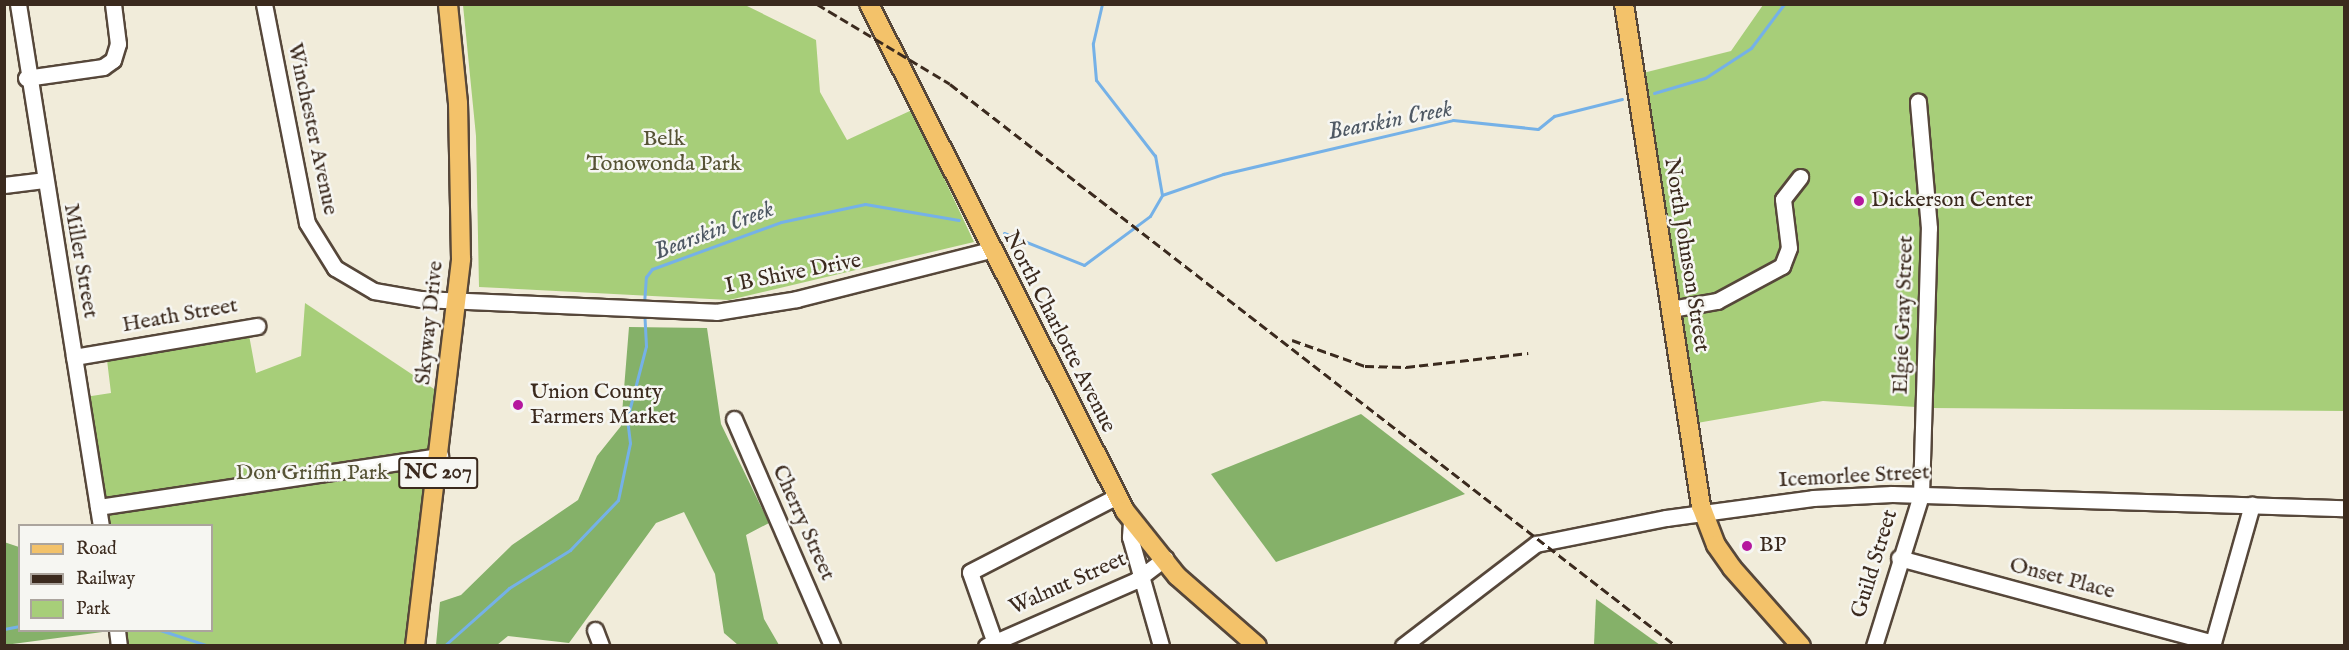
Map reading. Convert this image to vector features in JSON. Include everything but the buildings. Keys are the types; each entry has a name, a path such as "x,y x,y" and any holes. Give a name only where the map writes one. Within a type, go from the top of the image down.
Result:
{"main road":[{"name":"Skyway Drive","path":"415,645 458,300 461,171 448,4"},
{"name":"North Charlotte Avenue","path":"869,4 990,250 1131,522 1136,537 1156,566 1177,576 1257,645"},
{"name":"North Johnson Street","path":"1624,4 1704,512 1732,568 1801,645"}],"street":[{"name":"Miller Street","path":"18,4 26,78 42,180 101,524"},
{"path":"26,78 104,66 112,60 118,44 113,4"},
{"name":"Winchester Avenue","path":"264,4 299,193 321,252 347,277 374,291 458,300"},
{"name":"Elgie Gray Street","path":"1918,101 1929,228 1921,495"},
{"path":"1671,309 1717,301 1782,266 1789,248 1783,199 1800,177"},
{"path":"4,185 42,180"},
{"name":"I B Shive Drive","path":"458,300 673,311 765,306 990,250"},
{"name":"Heath Street","path":"74,357 257,326"},
{"name":"Cherry Street","path":"734,419 832,645"},
{"path":"98,507 440,456"},
{"name":"Icemorlee Street","path":"1403,645 1536,544 1704,512 1813,498 1921,495 2344,508"},
{"name":"Guild Street","path":"1874,645 1899,558 1921,495"},
{"path":"992,644 970,572 1117,496"},
{"path":"2212,644 2252,505"},
{"name":"Onset Place","path":"1899,558 2212,644"},
{"path":"1156,566 1161,645"},
{"name":"Walnut Street","path":"992,644 1156,566"},
{"path":"595,630 601,645"}],"green space":[{"name":"Belk Tonowonda Park","path":"463,5 745,5 816,40 820,92 847,140 912,110 974,242 729,300 479,287 476,136"},
{"path":"1763,5 2344,5 2344,411 1931,408 1823,401 1697,423 1643,73 1731,51"},
{"name":"Don Griffin Park","path":"305,303 437,391 405,645 122,645 120,632 213,632 213,524 104,524 85,397 111,393 107,360 249,335 256,373 301,356"},
{"path":"629,327 707,328 721,424 769,523 746,535 764,619 779,645 738,645 724,633 715,574 684,512 656,523 569,643 508,636 497,645 436,645 440,602 461,595 512,545 578,500 597,456 621,426"},
{"path":"1361,414 1465,494 1276,562 1211,474"},
{"path":"4,542 18,547 18,632 102,632 5,645"},
{"path":"1596,599 1660,645 1594,645"}],"waterway":[{"name":"Bearskin Creek","path":"1004,233 1084,265 1150,216 1162,195 1155,156 1096,80 1093,43 1102,4"},
{"name":"Bearskin Creek","path":"1654,93 1705,78 1751,48 1784,4"},
{"name":"Bearskin Creek","path":"1162,195 1223,174 1453,120 1538,129 1554,116 1622,99"},
{"name":"Bearskin Creek","path":"644,304 646,277 652,269 781,222 865,204 959,220"},
{"name":"Bearskin Creek","path":"444,646 509,588 570,550 618,500 630,443 627,419 646,346 644,313"},
{"name":"Bearskin Creek","path":"4,629 18,626"},
{"name":"Bearskin Creek","path":"166,632 209,646"}],"railway":[{"path":"817,4 950,84 1676,646"},
{"path":"1292,340 1365,366 1406,367 1528,353"}],"place":[{"name":"Dickerson Center","path":"1859,201"},
{"name":"Union County Farmers Market","path":"518,405"},
{"name":"BP","path":"1747,546"}]}
